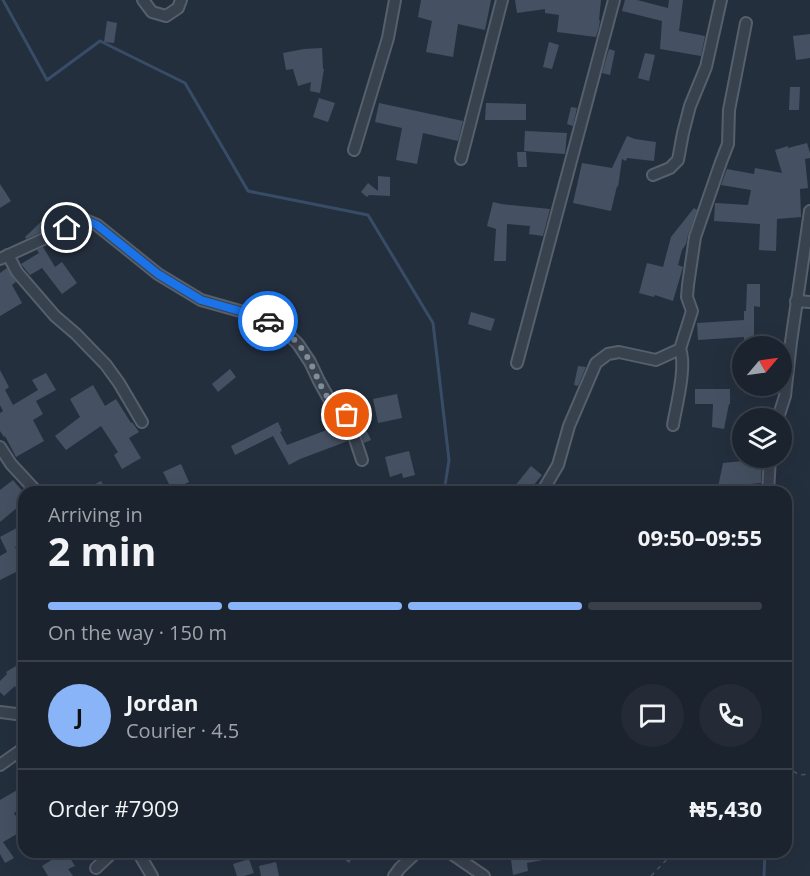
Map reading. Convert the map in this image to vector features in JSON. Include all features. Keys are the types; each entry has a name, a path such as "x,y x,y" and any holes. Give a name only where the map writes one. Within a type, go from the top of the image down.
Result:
{"street":[{"path":"143,0 153,12 166,15 178,8 181,0"},
{"path":"354,150 388,38 395,0"},
{"path":"462,159 502,0"},
{"path":"517,363 614,0"},
{"path":"653,175 670,168 678,160 690,106 706,67 721,0"},
{"path":"673,425 683,356 680,350 692,311 687,297 695,237 728,144 729,110 746,23"},
{"path":"781,408 810,211"},
{"path":"142,422 106,365 55,316 4,257 85,220 97,225 158,274 201,300 261,317 282,328 298,344 310,362 329,399 347,415 362,460"},
{"path":"796,301 810,302"},
{"path":"546,486 558,465 569,426 596,363 608,354 619,352 656,360 680,350"},
{"path":"0,447 11,464 31,486"},
{"path":"768,486 769,468"},
{"path":"0,712 18,714"},
{"path":"2,763 18,752"},
{"path":"96,868 107,858"},
{"path":"142,858 152,876"},
{"path":"394,876 411,858"},
{"path":"458,858 484,876"}],"path":[{"path":"792,770 799,775 810,774"},
{"path":"651,876 668,858"}],"building":[{"path":"421,0 491,0 485,30 458,24 453,57 426,52 432,21 418,17"},
{"path":"515,0 601,0 596,37 557,32 559,15 545,13 545,9 517,13"},
{"path":"625,0 637,0 668,8 669,0 683,0 679,31 705,36 701,56 660,49 662,21 622,11"},
{"path":"107,21 117,23 114,43 104,42"},
{"path":"810,34 810,58 796,60 793,36"},
{"path":"549,42 559,45 552,69 543,67"},
{"path":"322,48 324,69 320,93 310,91 311,82 298,86 293,69 286,70 283,53"},
{"path":"609,49 615,51 610,75 602,73"},
{"path":"645,53 655,55 649,81 638,78"},
{"path":"790,87 800,87 799,110 789,110"},
{"path":"319,98 335,103 328,122 313,117"},
{"path":"379,103 463,121 458,141 423,133 417,164 396,160 402,128 375,122"},
{"path":"486,103 526,104 526,120 485,120"},
{"path":"571,107 577,108 573,126 567,124"},
{"path":"525,131 567,133 565,154 524,151"},
{"path":"627,136 656,142 654,161 622,159 618,187 611,211 573,203 582,163 612,168"},
{"path":"807,143 810,153 810,158 805,159 808,188 800,189 801,217 777,219 776,251 759,250 760,224 714,221 715,203 748,205 751,190 721,185 727,169 754,174 755,168 782,173 775,150"},
{"path":"517,152 526,152 527,167 518,167"},
{"path":"378,176 390,177 390,196 369,195 367,197 361,192 368,183 378,191"},
{"path":"0,184 11,201 0,208"},
{"path":"493,202 550,209 543,236 529,234 530,226 507,224 506,261 494,261 496,229 487,226"},
{"path":"694,208 697,210 678,265 683,267 673,301 639,293 647,263 663,267 671,237"},
{"path":"43,220 50,228 26,239 25,237"},
{"path":"43,247 55,267 62,262 77,283 62,294 42,268 30,275 21,264 39,253 37,250"},
{"path":"7,268 16,282 12,285 22,303 0,316 0,273"},
{"path":"747,284 760,284 760,307 754,306 754,336 698,340 697,323 744,320 744,311 746,311"},
{"path":"471,312 495,319 491,331 468,324"},
{"path":"578,366 586,367 578,386 574,385"},
{"path":"230,369 236,377 218,392 212,384"},
{"path":"0,370 9,387 5,390 13,405 38,390 32,380 46,373 56,390 36,401 43,414 33,420 44,441 16,457 0,431 0,413 3,411 0,405"},
{"path":"93,385 105,406 116,399 139,432 129,438 141,458 122,469 114,455 118,452 101,426 66,450 55,436 80,417 70,399"},
{"path":"695,389 730,389 730,404 724,429 712,427 713,404 695,404"},
{"path":"397,394 402,418 378,423 373,399"},
{"path":"278,422 287,445 340,425 348,441 289,465 273,436 235,455 231,446"},
{"path":"364,425 371,440 364,443 359,427"},
{"path":"409,451 415,475 403,478 402,473 390,477 385,457"},
{"path":"732,462 732,468 762,468 761,483 718,486 723,463"},
{"path":"181,464 189,482 180,486 170,486 163,472"},
{"path":"531,466 542,475 533,486 515,486"},
{"path":"13,480 18,486 18,507 0,522 0,490"},
{"path":"101,481 104,486 91,486"},
{"path":"18,527 18,545 15,547 18,553 18,571 0,580 0,556 7,552 0,537"},
{"path":"18,665 18,687 15,686 4,696 0,692 0,681 7,674 6,672"},
{"path":"18,790 18,810 14,813 18,820 18,833 3,842 14,858 5,863 0,854 0,800"},
{"path":"55,858 70,858 75,866 68,869 73,876 48,876 42,866"},
{"path":"343,858 353,858 349,863"},
{"path":"511,858 553,858 527,863 528,871 513,875"},
{"path":"249,859 254,873 237,876 233,864"},
{"path":"276,862 279,876 261,876 259,866"}],"waterway":[{"path":"3,0 47,80 100,41 185,83 248,191 368,215 433,323 449,460 445,486"},
{"path":"764,876 765,858"}],"way so far":[{"path":"268,321 282,328 298,344 329,399 347,415"}],"route":[{"path":"67,228 85,220 97,225 158,274 201,300 268,321"}]}
